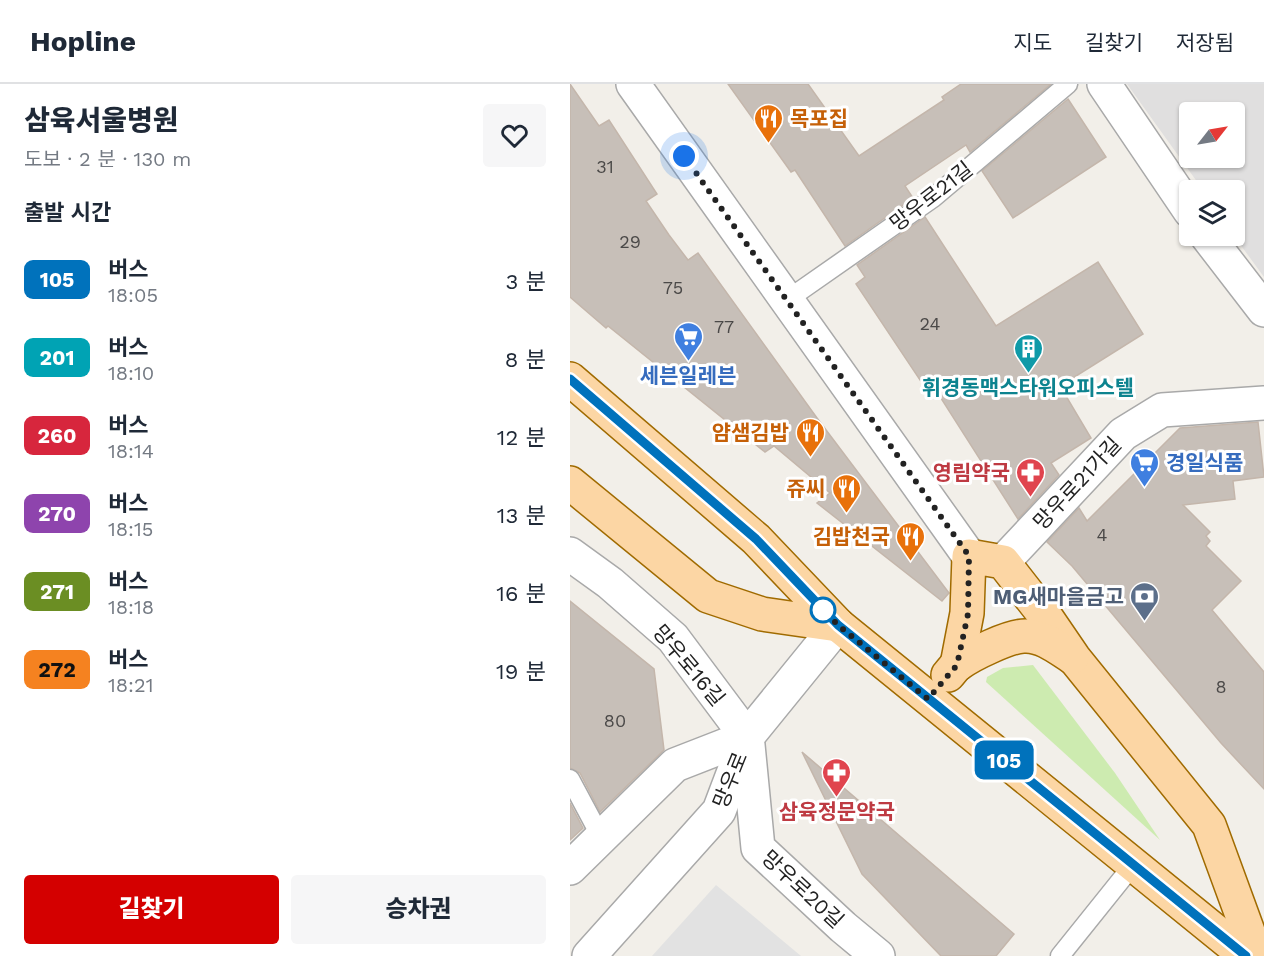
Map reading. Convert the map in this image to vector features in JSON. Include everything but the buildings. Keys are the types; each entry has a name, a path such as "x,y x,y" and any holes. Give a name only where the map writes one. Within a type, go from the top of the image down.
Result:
{"main road":[{"path":"570,379 756,539 838,625 1246,956"},
{"path":"570,483 708,596 762,614 838,625"},
{"path":"957,665 968,614 969,556 1003,562 1138,740 1209,825 1257,956"},
{"path":"928,699 957,665 1006,640 1025,636 1046,640 1074,658"}],"street":[{"path":"633,84 969,556"},
{"path":"1104,84 1179,195"},
{"path":"1215,246 1264,310"},
{"name":"망우로21가길","path":"1003,562 1123,434 1162,410 1264,403"},
{"name":"망우로16길","path":"570,554 610,583 673,638 747,737"},
{"name":"망우로","path":"589,956 719,811 747,737 838,625"},
{"path":"570,868 675,765 747,737"},
{"name":"망우로20길","path":"747,737 758,848 843,927 878,956"}],"lane":[{"name":"망우로21길","path":"787,300 933,198 1068,84"},
{"path":"570,779 601,837"},
{"path":"1060,956 1133,864"}],"shaded area":[{"path":"1127,84 1264,84 1264,277 1241,246 1245,246 1245,180 1196,180 1187,168 1245,168 1245,102 1179,102 1179,157"},
{"path":"716,885 801,956 652,956"}],"green space":[{"path":"1033,665 1115,773 1160,840 986,682 987,677 1003,668"}],"bus line":[{"name":"105","path":"570,379 756,539 838,625 1246,956"}],"place":[{"name":"목포집","path":"769,144"},
{"name":"세븐일레븐","path":"688,362"},
{"name":"휘경동맥스타워오피스텔","path":"1028,374"},
{"name":"얌샘김밥","path":"810,458"},
{"name":"경일식품","path":"1145,488"},
{"name":"영림약국","path":"1031,498"},
{"name":"쥬씨","path":"846,514"},
{"name":"김밥천국","path":"911,562"},
{"name":"MG새마을금고","path":"1145,622"},
{"name":"삼육정문약국","path":"837,798"}],"route":[{"path":"684,156 969,556 968,614 957,665 928,699 823,610"}]}
